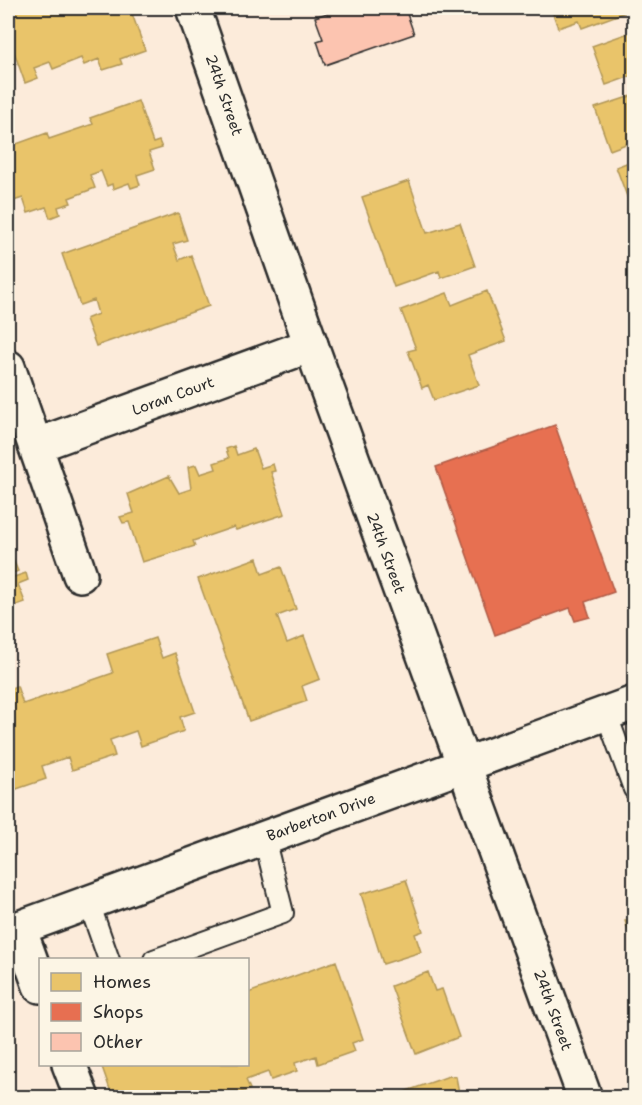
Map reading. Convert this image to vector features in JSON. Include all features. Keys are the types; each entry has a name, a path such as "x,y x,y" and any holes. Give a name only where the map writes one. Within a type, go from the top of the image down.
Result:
{"street":[{"name":"24th Street","path":"193,8 311,345 585,1098"},
{"name":"Loran Court","path":"35,446 311,345"},
{"path":"8,367 80,575"},
{"name":"Barberton Drive","path":"13,930 620,708"},
{"path":"13,930 39,984"},
{"path":"69,1066 82,1098"}],"lane":[{"path":"620,708 634,789"},
{"path":"159,958 283,913 264,838"},
{"path":"89,903 108,958"}],"building: Homes":[{"path":"22,8 130,8 145,50 120,59 122,64 103,70 99,59 84,65 81,58 53,69 50,62 34,68 38,78 25,83 8,35 8,13"},
{"path":"551,8 634,9 582,28 579,21 558,28"},
{"path":"634,31 634,75 606,85 592,46"},
{"path":"634,95 634,141 610,150 595,108"},
{"path":"138,101 153,143 159,141 162,148 149,152 155,169 137,175 140,185 131,188 129,183 113,189 112,184 107,186 101,171 90,175 95,188 69,198 71,203 58,207 60,214 50,218 46,207 28,213 23,198 10,202 8,147 47,133 49,139 93,124 90,118"},
{"path":"634,160 634,205 631,207 616,167"},
{"path":"409,181 427,233 460,223 475,266 441,278 439,271 394,287 362,197"},
{"path":"178,213 187,240 173,244 179,260 191,255 209,306 96,346 86,319 98,314 94,300 80,305 62,254"},
{"path":"487,291 506,341 468,355 479,385 434,400 428,385 422,388 408,351 416,349 401,310 447,293 452,305"},
{"path":"234,446 237,455 254,449 261,468 273,464 275,471 271,472 285,514 236,530 234,527 193,541 195,546 142,562 129,522 123,523 120,517 134,513 128,494 169,476 179,493 191,489 188,467 196,465 200,474 216,469 214,463 229,458 226,449"},
{"path":"8,548 18,571 13,573 14,577 26,573 28,580 18,584 25,602 8,608"},
{"path":"257,558 262,574 281,567 296,609 277,616 287,643 304,636 320,679 302,686 307,701 249,721 198,579"},
{"path":"155,638 162,658 175,653 195,712 180,717 184,731 141,746 136,731 110,740 115,756 72,770 68,757 42,766 46,779 8,792 8,689 17,686 23,704 113,673 107,654"},
{"path":"406,880 423,931 415,934 421,952 383,964 361,894"},
{"path":"634,918 634,947 625,921"},
{"path":"336,961 363,1039 352,1043 355,1051 318,1064 316,1056 295,1063 297,1071 271,1080 268,1072 246,1080 250,1089 224,1098 220,1090 200,1098 113,1098 102,1066 249,1066 249,993"},
{"path":"428,972 435,991 442,989 459,1037 416,1054 391,986"},
{"path":"449,1076 456,1077 460,1098 387,1098"},
{"path":"8,1078 14,1098 8,1098"}],"building: Shops":[{"path":"555,425 614,592 585,602 590,617 575,621 570,608 495,635 436,467"}],"building: Other":[{"path":"343,8 405,8 414,34 325,65 317,41 323,39 315,17"}]}
